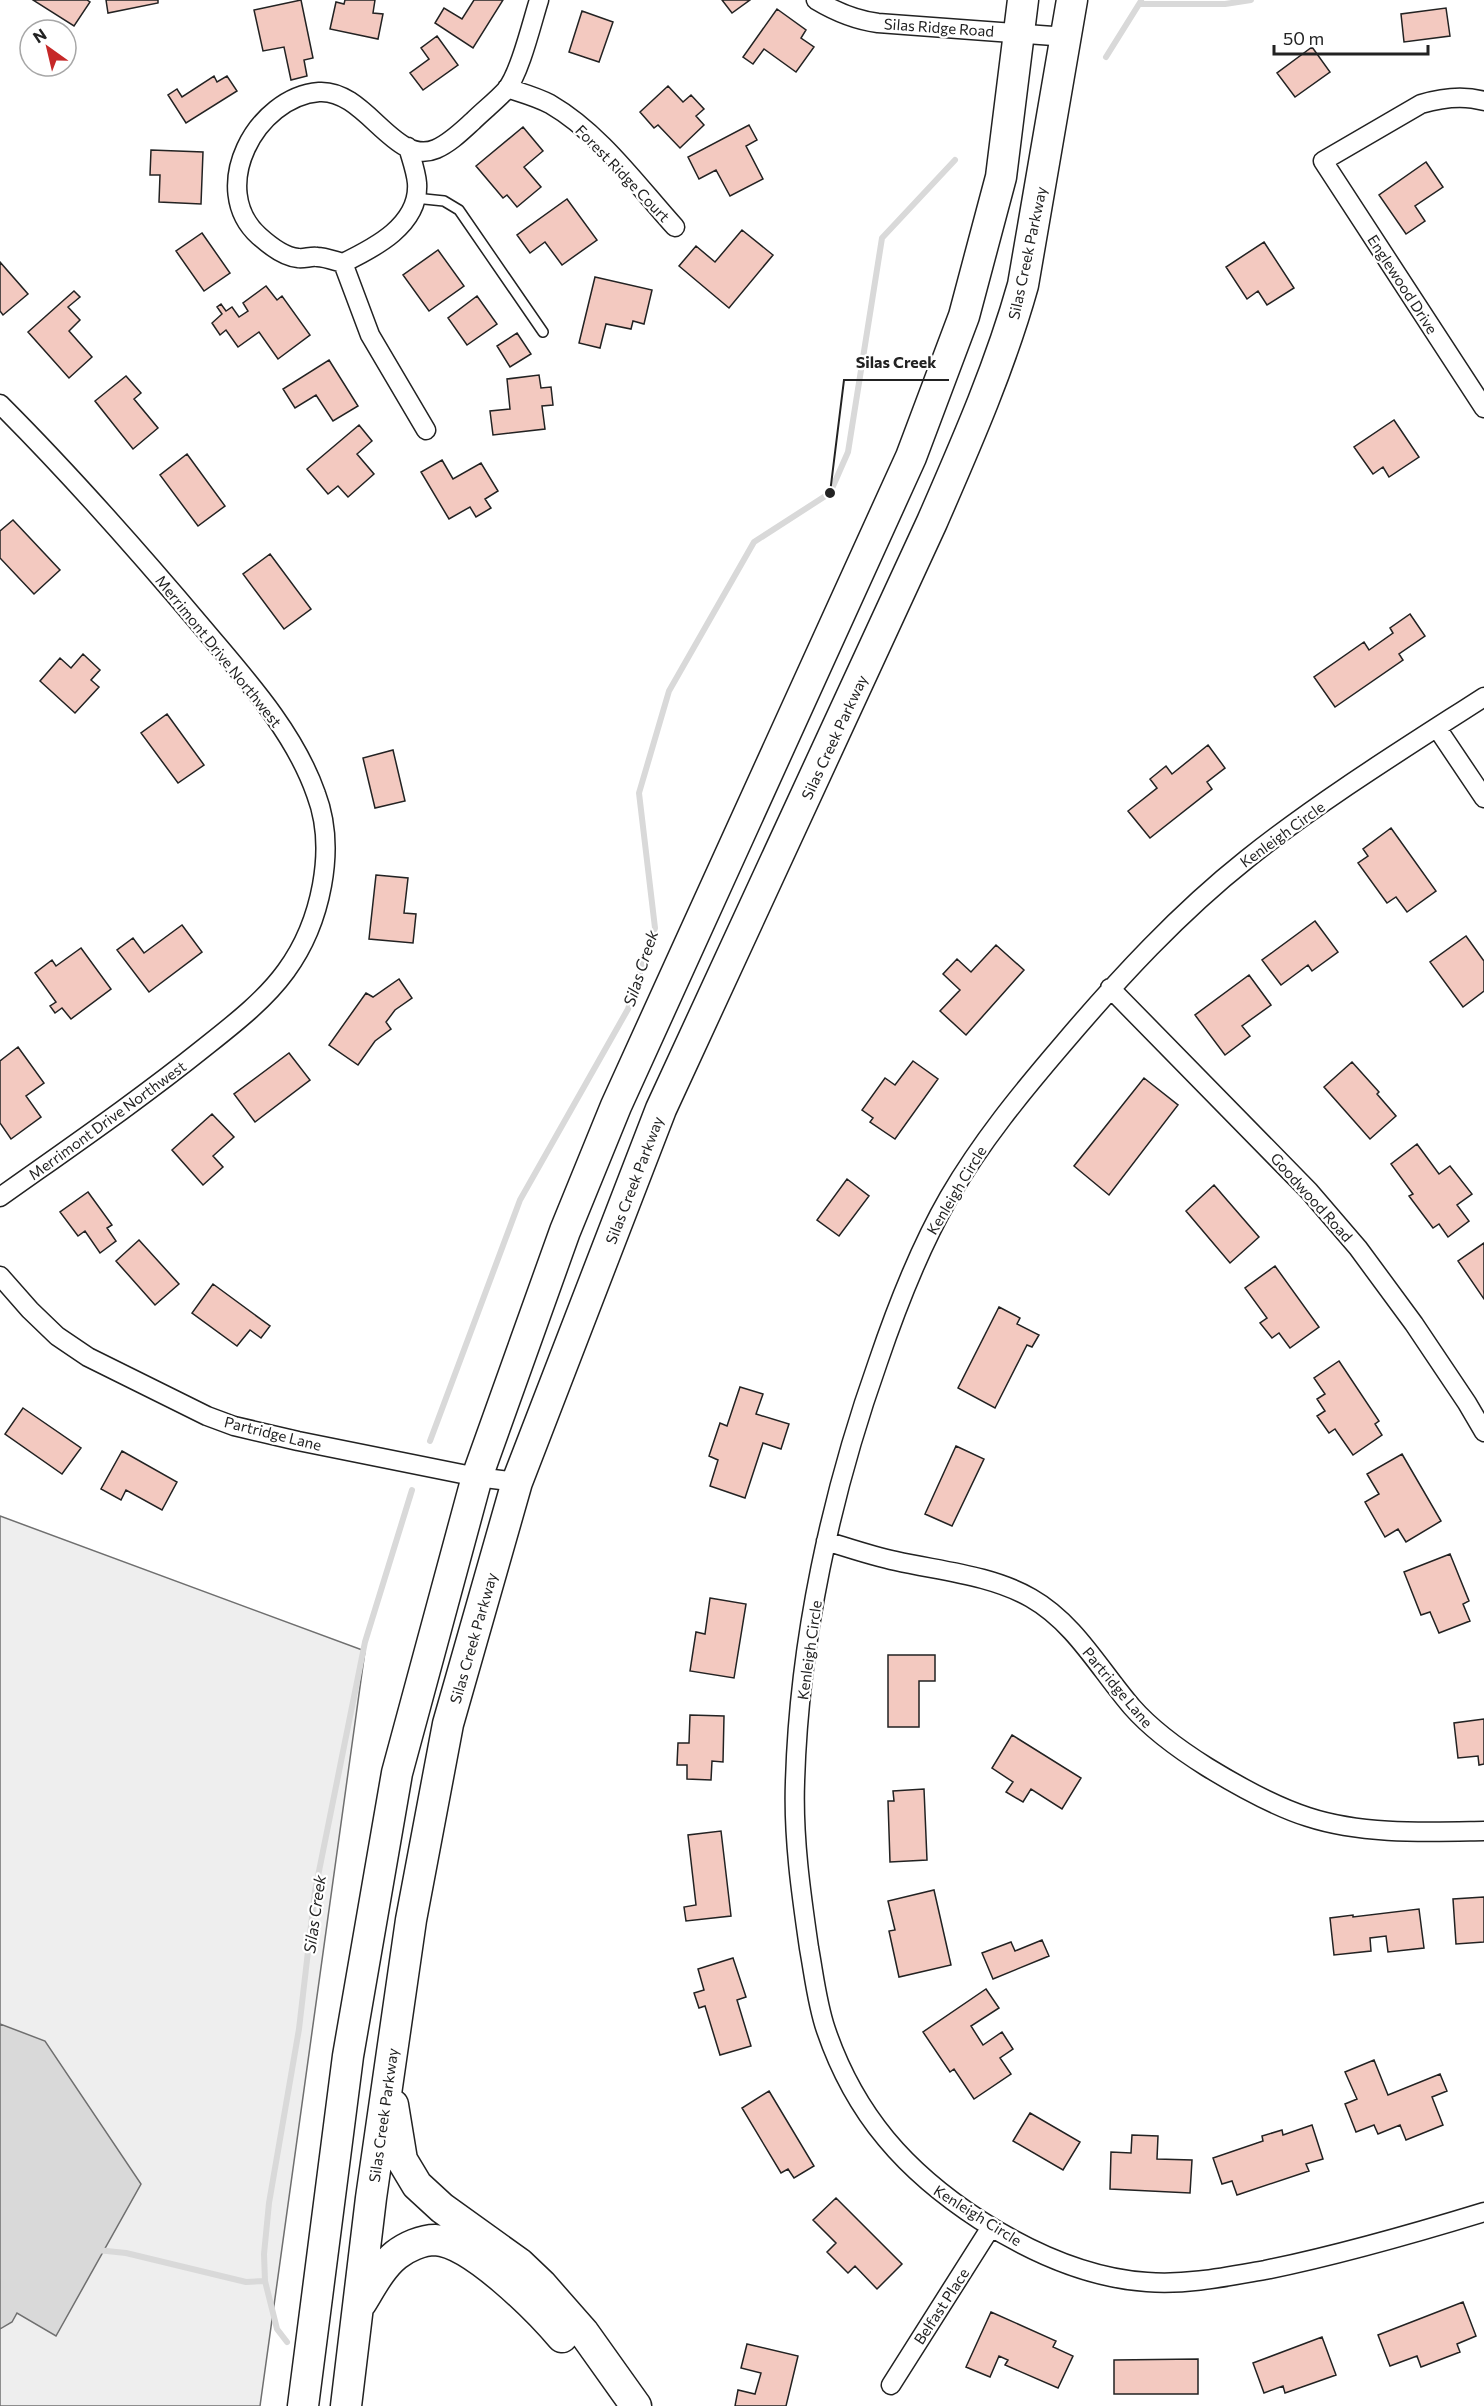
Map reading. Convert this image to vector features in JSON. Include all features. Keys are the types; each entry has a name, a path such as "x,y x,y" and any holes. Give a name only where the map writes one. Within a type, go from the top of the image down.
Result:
{"main road":[{"path":"303,2406 348,2056 398,1773 477,1477 566,1231 616,1106 911,457 960,327 1001,177 1023,0"},
{"name":"Silas Creek Parkway","path":"346,2406 409,1931 448,1724 517,1482 661,1109 840,725 974,424 1012,325 1023,285 1072,0"},
{"path":"389,2074 402,2160 417,2185 442,2208 520,2264 541,2284 584,2333 636,2406"},
{"path":"358,2308 396,2254 416,2244 435,2240 455,2246 489,2268 543,2315 611,2406"}],"street":[{"path":"408,147 417,183 415,198 403,224 374,248 343,263 317,257 289,256 272,247 257,235 246,220 238,192 238,173 243,154 256,129 269,114 302,96 320,92 330,93 348,99 364,110 391,136 408,147 426,152 443,146 466,128 507,88 522,53 539,0"},
{"name":"Silas Ridge Road","path":"816,0 833,10 860,20 1067,37"},
{"name":"Forest Ridge Court","path":"507,88 534,96 582,127 616,160 675,227"},
{"name":"Englewood Drive","path":"1484,101 1439,99 1421,104 1388,121 1323,161 1484,408"},
{"path":"343,263 370,335 426,429"},
{"name":"Merrimont Drive Northwest","path":"0,404 56,459 138,551 276,720 301,761 317,794 324,823 326,852 313,916 302,944 288,969 270,991 236,1022 170,1075 0,1197"},
{"name":"Kenleigh Circle","path":"1484,697 1250,857 1199,899 1110,988 1024,1089 984,1142 948,1198 926,1240 890,1327 859,1416 826,1541 811,1627 798,1729 795,1785 796,1842 818,2001 825,2029 840,2064 857,2098 883,2137 908,2165 944,2197 991,2227 1068,2265 1142,2282 1179,2283 1301,2263 1393,2240 1484,2212"},
{"path":"1437,728 1484,798"},
{"name":"Goodwood Road","path":"1110,988 1309,1191 1358,1248 1421,1334 1484,1432"},
{"name":"Partridge Lane","path":"0,1276 57,1336 88,1357 207,1416 234,1426 298,1441 477,1477 517,1482"},
{"name":"Partridge Lane","path":"826,1541 893,1561 1006,1586 1031,1598 1054,1613 1073,1633 1133,1708 1154,1729 1183,1752 1274,1804 1309,1817 1346,1826 1441,1832 1484,1831"},
{"name":"Belfast Place","path":"891,2385 991,2227"}],"lane":[{"path":"415,198 444,201 464,216 543,332"}],"shaded area":[{"path":"0,1516 365,1651 260,2406 0,2406"},
{"path":"0,2024 45,2041 141,2184 56,2336 17,2313 12,2322 0,2329"}],"building":[{"path":"33,0 87,0 90,2 78,20 78,18 61,18"},
{"path":"106,0 158,0 158,3 108,13"},
{"path":"301,0 313,58 304,60 307,76 291,80 284,47 263,51 254,10"},
{"path":"345,0 375,0 373,13 383,14 378,39 330,29 336,2 344,4"},
{"path":"474,0 503,0 473,48 435,23 444,8 462,19"},
{"path":"722,0 750,0 732,13"},
{"path":"1446,8 1450,36 1404,42 1401,14"},
{"path":"777,9 806,30 801,38 814,47 796,72 764,49 753,64 743,57"},
{"path":"582,11 613,22 599,62 569,52"},
{"path":"437,36 458,65 423,90 410,73 429,59 421,48"},
{"path":"1312,47 1330,72 1295,97 1277,73"},
{"path":"214,76 217,82 227,76 237,91 186,123 168,95 177,89 182,97"},
{"path":"668,86 683,102 691,95 704,109 696,116 704,125 680,148 658,125 654,128 640,112"},
{"path":"749,125 757,140 746,146 763,179 730,196 716,170 699,179 688,157"},
{"path":"523,127 543,151 524,167 541,187 517,207 507,195 503,198 476,166"},
{"path":"151,150 203,152 201,204 159,202 160,175 150,175"},
{"path":"1426,162 1443,187 1415,206 1425,221 1406,234 1379,195"},
{"path":"567,199 597,240 562,265 545,242 530,253 517,235"},
{"path":"742,230 773,255 729,308 679,266 696,246 715,262"},
{"path":"202,233 230,273 204,291 176,251"},
{"path":"1264,242 1294,288 1267,305 1258,291 1247,299 1226,267"},
{"path":"438,250 464,286 429,311 403,275"},
{"path":"0,262 28,294 3,315 0,311"},
{"path":"595,277 652,290 644,324 633,321 631,329 606,324 600,348 579,343"},
{"path":"266,286 277,300 282,296 310,335 278,359 259,332 238,347 226,330 220,335 212,323 222,314 217,307 221,304 226,311 232,307 239,317 248,311 243,303"},
{"path":"74,291 80,297 68,307 80,320 69,331 92,357 69,378 28,332"},
{"path":"477,296 497,324 467,345 448,318"},
{"path":"517,333 531,354 510,367 497,346"},
{"path":"329,360 358,406 333,421 316,395 295,408 283,389"},
{"path":"539,375 541,388 551,387 553,405 542,406 545,429 493,435 490,411 510,409 507,379"},
{"path":"126,376 141,393 134,399 158,428 133,449 95,401"},
{"path":"1394,420 1419,457 1389,477 1383,467 1373,474 1354,447"},
{"path":"359,425 372,441 357,454 374,474 348,497 338,486 328,494 307,469"},
{"path":"187,454 225,506 198,526 160,475"},
{"path":"442,460 453,479 481,463 498,491 485,499 491,508 476,517 470,507 449,519 421,472"},
{"path":"13,520 60,570 34,594 0,558 0,531"},
{"path":"270,554 311,609 284,629 243,574"},
{"path":"1410,614 1425,636 1399,654 1403,660 1335,707 1314,677 1364,642 1369,650 1393,633 1390,628"},
{"path":"83,654 100,670 91,680 99,687 75,713 40,681 60,658 71,668"},
{"path":"167,714 204,765 178,783 141,733"},
{"path":"1208,745 1225,768 1207,782 1212,789 1150,838 1128,811 1157,788 1150,779 1166,766 1172,774"},
{"path":"393,750 405,801 375,808 363,758"},
{"path":"1391,828 1436,891 1407,912 1396,897 1387,903 1358,863 1368,856 1363,849"},
{"path":"376,875 408,878 404,913 416,914 413,943 369,939"},
{"path":"1315,921 1338,952 1312,971 1308,965 1281,985 1262,960"},
{"path":"182,925 202,952 149,992 117,950 133,938 144,953"},
{"path":"1466,936 1484,961 1484,991 1463,1007 1430,962"},
{"path":"996,945 1024,970 966,1035 940,1011 960,990 943,974 957,959 971,972"},
{"path":"81,948 111,989 71,1019 62,1008 55,1013 50,1006 56,1002 35,973 52,960 56,966"},
{"path":"1249,975 1271,1005 1242,1026 1250,1036 1225,1055 1195,1015"},
{"path":"399,979 412,998 395,1010 386,1022 391,1029 375,1041 358,1065 329,1045 366,993 373,997"},
{"path":"18,1047 44,1083 26,1096 41,1117 11,1139 0,1123 0,1061"},
{"path":"289,1053 310,1080 255,1122 234,1094"},
{"path":"913,1061 938,1079 895,1139 870,1122 873,1118 862,1110 885,1078 895,1085"},
{"path":"1352,1062 1379,1092 1377,1094 1396,1116 1370,1139 1324,1087"},
{"path":"1144,1078 1178,1105 1109,1195 1074,1166"},
{"path":"212,1114 234,1137 213,1156 223,1167 203,1185 172,1150"},
{"path":"1417,1144 1439,1174 1450,1166 1472,1194 1457,1205 1469,1221 1448,1237 1439,1224 1433,1228 1409,1196 1413,1194 1391,1164"},
{"path":"847,1179 869,1196 839,1236 817,1220"},
{"path":"1214,1185 1259,1237 1230,1263 1186,1211"},
{"path":"88,1192 112,1225 107,1228 116,1241 100,1253 85,1231 78,1236 60,1212"},
{"path":"139,1240 179,1284 155,1305 116,1261"},
{"path":"1484,1243 1484,1299 1458,1261"},
{"path":"1275,1266 1319,1327 1290,1348 1279,1333 1272,1338 1260,1323 1267,1318 1245,1288"},
{"path":"213,1284 270,1326 261,1338 250,1330 237,1346 192,1313"},
{"path":"999,1307 1020,1318 1017,1324 1039,1335 1032,1347 1027,1345 995,1408 958,1388"},
{"path":"1339,1361 1379,1421 1375,1424 1382,1435 1353,1455 1335,1429 1329,1433 1317,1416 1325,1411 1317,1399 1325,1394 1314,1378"},
{"path":"740,1387 763,1394 756,1414 789,1424 781,1449 763,1443 745,1498 710,1486 718,1460 709,1456 720,1423 727,1426"},
{"path":"23,1408 81,1448 62,1474 5,1434"},
{"path":"956,1446 984,1459 952,1526 925,1514"},
{"path":"122,1451 177,1482 162,1510 126,1490 121,1500 101,1489"},
{"path":"1402,1454 1441,1521 1406,1542 1398,1529 1385,1537 1365,1502 1379,1494 1367,1474"},
{"path":"1450,1554 1469,1601 1463,1604 1470,1621 1439,1633 1430,1612 1421,1615 1404,1572"},
{"path":"710,1598 746,1604 734,1678 690,1671 696,1632 705,1634"},
{"path":"888,1655 935,1655 935,1681 919,1681 919,1727 888,1727"},
{"path":"690,1715 724,1716 723,1762 712,1761 711,1780 687,1779 687,1765 677,1765 678,1743 689,1743"},
{"path":"1484,1719 1484,1764 1479,1765 1478,1756 1458,1758 1454,1723"},
{"path":"1012,1735 1081,1778 1062,1809 1031,1789 1023,1802 1006,1792 1013,1782 992,1768"},
{"path":"924,1789 927,1860 890,1862 888,1801 894,1801 893,1791"},
{"path":"721,1831 731,1916 686,1921 684,1907 696,1905 688,1835"},
{"path":"934,1890 951,1965 899,1977 889,1931 895,1930 888,1901"},
{"path":"1484,1897 1484,1942 1456,1944 1453,1899"},
{"path":"1419,1909 1424,1948 1388,1952 1386,1936 1370,1938 1371,1951 1334,1955 1330,1918"},
{"path":"1042,1940 1049,1956 993,1979 982,1953 1011,1942 1015,1951"},
{"path":"733,1958 746,1997 737,2000 751,2046 720,2055 705,2006 699,2008 694,1993 704,1990 698,1969"},
{"path":"986,1989 999,2008 971,2026 983,2045 1002,2032 1013,2049 1000,2058 1011,2074 974,2099 954,2069 950,2072 923,2032"},
{"path":"1374,2060 1388,2095 1440,2074 1447,2091 1432,2097 1443,2125 1406,2140 1400,2125 1378,2134 1374,2125 1356,2132 1345,2104 1357,2099 1345,2072"},
{"path":"769,2091 814,2166 794,2178 788,2169 781,2173 742,2108"},
{"path":"1030,2113 1080,2142 1063,2170 1013,2141"},
{"path":"1312,2125 1323,2159 1306,2164 1309,2171 1237,2195 1232,2181 1222,2184 1213,2158 1263,2141 1262,2136 1282,2130 1283,2135"},
{"path":"1132,2135 1158,2136 1157,2159 1192,2160 1190,2193 1110,2189 1111,2152 1131,2153"},
{"path":"836,2198 902,2264 877,2289 855,2266 848,2273 827,2252 836,2243 813,2220"},
{"path":"1463,2302 1476,2336 1457,2344 1460,2352 1421,2367 1417,2356 1390,2366 1378,2335"},
{"path":"991,2312 1056,2341 1053,2347 1073,2356 1058,2388 1005,2365 1008,2360 999,2356 990,2377 966,2367"},
{"path":"1322,2337 1336,2375 1285,2393 1283,2386 1264,2393 1253,2363"},
{"path":"747,2344 798,2356 786,2406 735,2406 738,2390 755,2394 761,2373 741,2368"},
{"path":"1198,2359 1198,2394 1114,2394 1114,2360"}],"waterway":[{"path":"1140,4 1225,4 1251,0"},
{"name":"Silas Creek","path":"1106,57 1141,1"},
{"name":"Silas Creek","path":"430,1441 520,1200 628,1009 655,928 639,793 669,691 754,542 830,493 848,452 882,238 955,160"},
{"name":"Silas Creek","path":"287,2342 277,2329 265,2281 264,2254 269,2203 299,2029 315,1891 365,1642 412,1490"},
{"path":"97,2250 126,2253 246,2282 265,2281"}],"place":[{"name":"Silas Creek","path":"830,493"}]}
